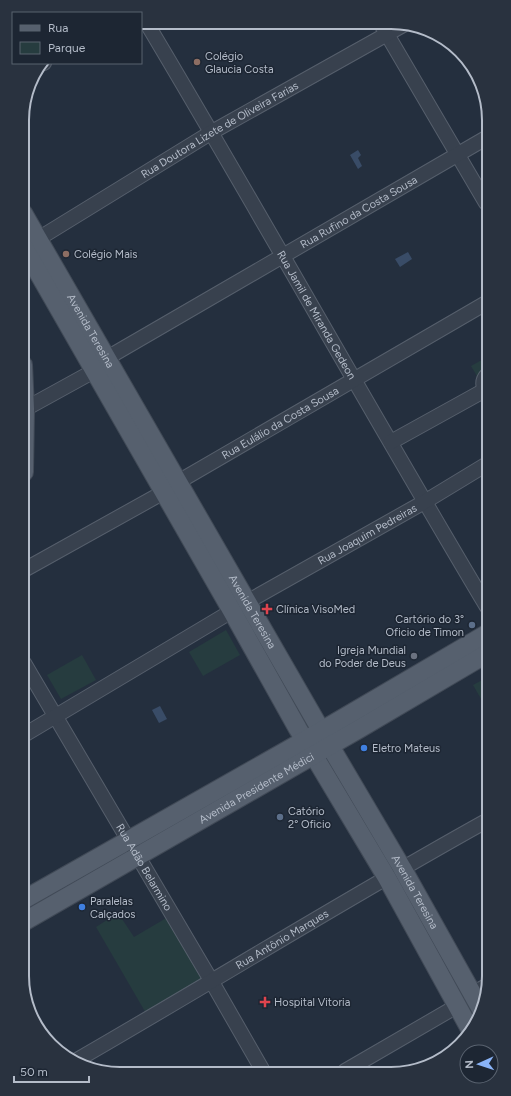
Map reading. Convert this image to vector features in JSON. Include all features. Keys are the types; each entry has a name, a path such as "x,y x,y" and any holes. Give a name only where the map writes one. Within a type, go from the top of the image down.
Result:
{"main road":[{"name":"Avenida Teresina","path":"30,242 171,487 205,529 240,607 310,748 387,878 468,1025"},
{"name":"Avenida Teresina","path":"171,487 190,539 240,607 325,738 402,868 478,1004"},
{"path":"190,539 205,529"},
{"name":"Avenida Presidente Médici","path":"29,919 138,855 325,738 420,683 482,637"},
{"name":"Avenida Presidente Médici","path":"420,683 482,656"},
{"name":"Avenida Presidente Médici","path":"29,897 128,840 310,748"}],"street":[{"name":"Rua Jamil de Miranda Gedeon","path":"150,29 212,132 354,380 482,598"},
{"name":"Rua Doutora Lizete de Oliveira Farias","path":"30,242 384,29"},
{"path":"384,29 482,196"},
{"name":"Rua Rufino da Costa Sousa","path":"29,407 482,140"},
{"name":"Rua Eulálio da Costa Sousa","path":"29,567 171,487 482,305"},
{"path":"391,442 482,393"},
{"name":"Rua Joaquim Pedreiras","path":"29,732 240,607 426,501 482,467"},
{"name":"Rua Adão Belarmino","path":"29,671 138,855 261,1067"},
{"name":"Rua Antônio Marques","path":"80,1058 212,982 402,868 482,823"},
{"path":"472,994 481,989"},
{"path":"352,1067 457,1006"}],"green space":[{"path":"482,360 482,385 471,366"},
{"path":"226,630 240,655 203,676 189,652"},
{"path":"82,655 96,680 61,699 47,675"},
{"path":"482,680 482,701 473,685"},
{"path":"118,913 134,937 168,917 205,979 147,1015 96,927"}],"water":[{"path":"358,150 361,155 358,158 362,166 358,169 350,155"},
{"path":"408,252 412,259 400,267 395,259"},
{"path":"160,706 167,719 159,723 152,710"}],"place":[{"name":"Colégio Glaucia Costa","path":"197,62"},
{"name":"Colégio Mais","path":"66,254"},
{"name":"Clínica VisoMed","path":"267,609"},
{"name":"Cartório do 3° Oficio de Timon","path":"472,625"},
{"name":"Igreja Mundial do Poder de Deus","path":"414,656"},
{"name":"Eletro Mateus","path":"364,748"},
{"name":"Catório 2° Oficio","path":"280,817"},
{"name":"Paralelas Calçados","path":"82,907"},
{"name":"Hospital Vitoria","path":"265,1002"}]}
